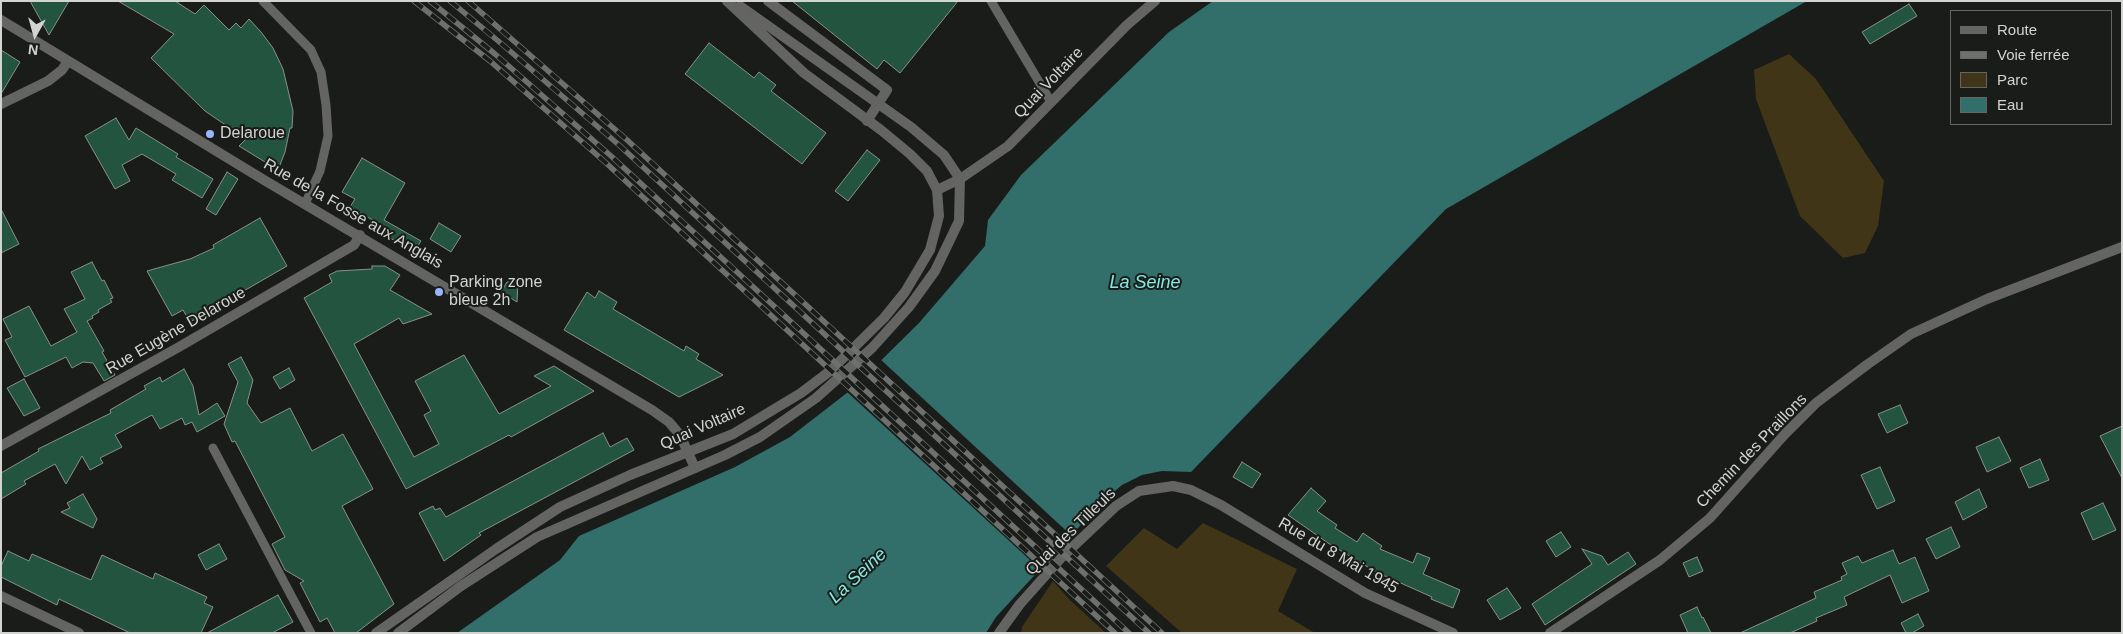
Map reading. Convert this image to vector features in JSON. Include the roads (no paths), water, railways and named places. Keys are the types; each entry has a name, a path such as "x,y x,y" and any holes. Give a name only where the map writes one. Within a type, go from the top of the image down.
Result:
{"street":[{"path":"727,1 804,73 910,154 927,171 937,190"},
{"path":"732,1 911,127 944,155 960,179"},
{"path":"768,1 887,90 867,121"},
{"name":"Quai Voltaire","path":"376,633 496,549 560,507 630,475 733,434 801,393 830,371 867,336 905,292 930,250 940,216 937,190 960,179 1008,146 1127,25 1155,1"},
{"name":"Rue de la Fosse aux Anglais","path":"1,20 305,204 652,410 669,422 680,435 695,468"},
{"path":"1,104 48,81 62,70 68,62"},
{"name":"Quai Voltaire","path":"398,633 461,586 537,536 695,468 760,436 790,418 816,398 872,348 909,307 935,271 959,221 960,179"},
{"name":"Rue Eugène Delaroue","path":"1,446 179,347 354,245 360,235"},
{"name":"Chemin des Praillons","path":"1550,633 1660,560 1710,518 1785,434 1816,403 1912,334 1987,300 2122,246"},
{"name":"Quai des Tilleuls","path":"999,633 1020,604 1062,557 1116,506 1139,490 1174,486 1191,490 1211,499"},
{"name":"Rue du 8 Mai 1945","path":"1211,499 1365,593 1453,633"},
{"path":"1,596 79,633"}],"lane":[{"path":"263,1 310,50 321,72 328,136 320,171 305,204"},
{"path":"991,1 1051,102"},
{"path":"213,448 311,633"}],"water":[{"name":"La Seine","path":"1213,1 1807,1 1446,209 1191,472 1162,471 1142,475 1122,485 1102,502 996,617 986,633 457,633 560,560 579,536 735,467 790,437 852,389 919,323 985,246 988,220 1021,175 1169,32"}],"railway":[{"path":"414,1 490,61 605,162 1115,633"},
{"path":"430,1 495,54 611,156 1129,633"},
{"path":"450,1 619,145 1149,633"},
{"path":"468,1 626,139 1162,633"}],"place":[{"name":"Delaroue","path":"210,134"},
{"name":"Parking zone bleue 2h","path":"439,292"}]}
